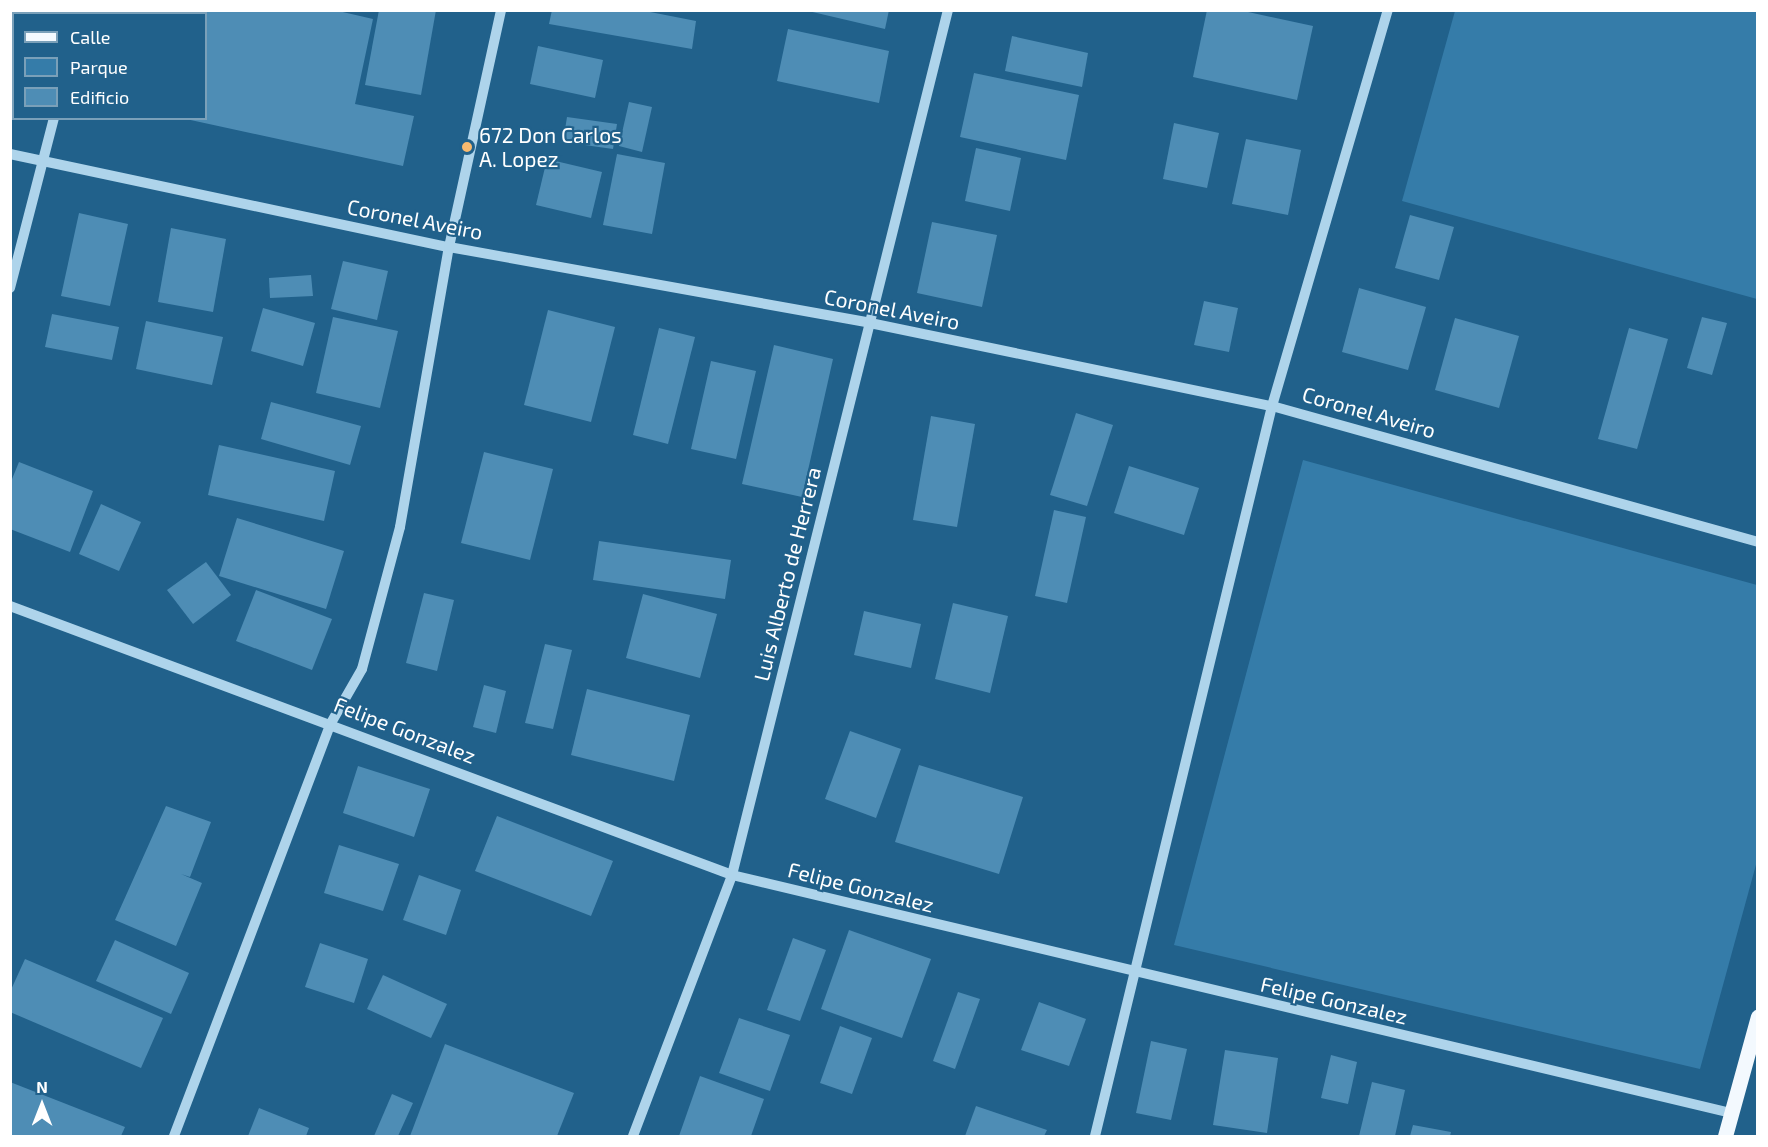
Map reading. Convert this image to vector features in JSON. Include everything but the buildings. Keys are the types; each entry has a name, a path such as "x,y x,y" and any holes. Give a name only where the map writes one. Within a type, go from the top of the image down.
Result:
{"main road":[{"path":"1725,1137 1731,1113 1752,1056 1758,1016"}],"street":[{"path":"174,1137 330,723 362,669 400,527 448,247 501,10"},
{"name":"Luis Alberto de Herrera","path":"633,1137 732,875 948,10"},
{"path":"1095,1137 1272,406 1388,10"},
{"path":"10,288 54,120"},
{"name":"Coronel Aveiro","path":"10,154 448,247 870,323 1272,406 1758,542"},
{"name":"Felipe Gonzalez","path":"10,606 330,723 732,875 1136,974 1731,1113"}],"green space":[{"path":"1455,11 1757,11 1757,299 1402,201"},
{"path":"1303,460 1757,585 1757,861 1700,1069 1174,945"}],"place":[{"name":"672 Don Carlos A. Lopez","path":"467,147"}]}
